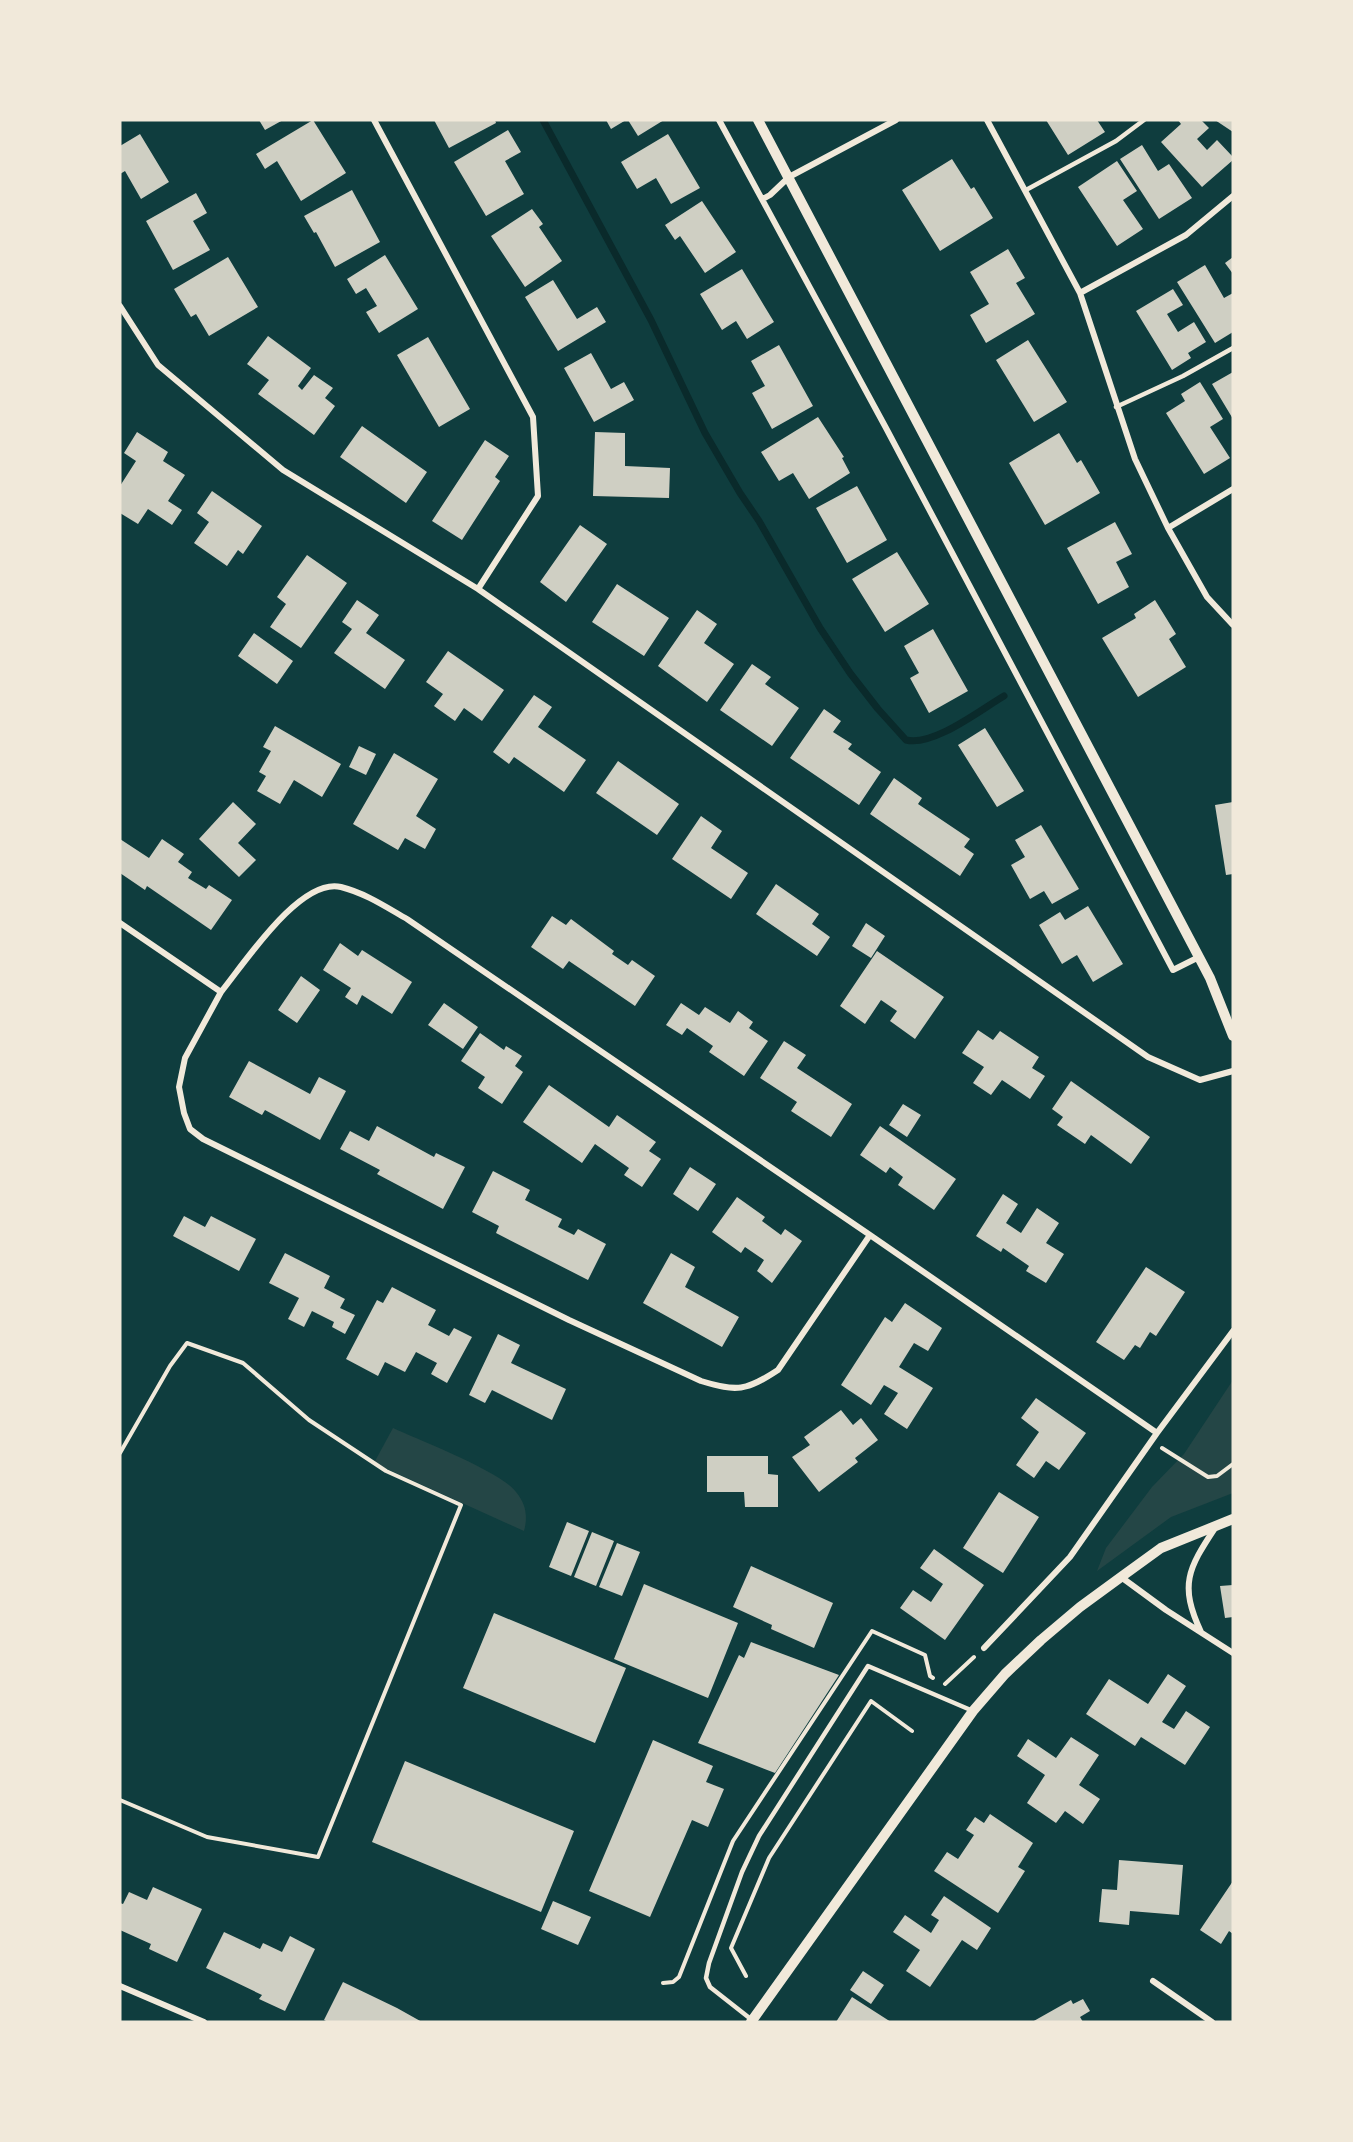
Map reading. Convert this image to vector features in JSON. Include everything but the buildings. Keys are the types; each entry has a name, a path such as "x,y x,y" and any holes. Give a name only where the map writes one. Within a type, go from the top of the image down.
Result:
{"street":[{"path":"374,120 533,417 538,496 478,590"},
{"path":"719,120 886,428 1173,970 1199,957"},
{"path":"758,120 1210,978 1233,1036"},
{"path":"763,199 789,177 896,120"},
{"path":"987,120 1080,293 1135,459 1168,528 1207,597 1233,625"},
{"path":"1080,293 1186,235 1233,196"},
{"path":"120,306 158,365 283,470 478,590 1148,1057 1200,1080 1233,1071"},
{"path":"1168,528 1233,489"},
{"path":"870,1234 778,1370 757,1384 739,1389 718,1386 701,1381 569,1320 230,1153 196,1134 190,1129 184,1113 179,1087 185,1058 221,992 284,913 308,894 323,888 339,886 372,898 407,919 870,1234 1157,1433"},
{"path":"120,923 221,992"},
{"path":"984,1648 1070,1557 1157,1433 1233,1331"},
{"path":"751,2021 973,1711 1005,1674 1080,1607 1161,1548 1233,1520"},
{"path":"1201,1632 1191,1611 1187,1589 1191,1571 1200,1552 1217,1526"},
{"path":"1121,1577 1166,1610 1233,1653"},
{"path":"1153,1981 1212,2022"},
{"path":"120,1986 204,2022"}],"lane":[{"path":"1026,190 1116,141 1144,120"},
{"path":"1116,407 1183,376 1233,348"},
{"path":"751,2021 710,1987 706,1978 709,1963 742,1872 759,1836 868,1666 973,1711"}],"path":[{"path":"120,1453 170,1366 187,1343 243,1363 309,1420 386,1471 461,1505 318,1857 207,1837 120,1800"},
{"path":"1152,1441 1208,1477 1217,1476 1233,1464"},
{"path":"936,1696 943,1686 984,1648"},
{"path":"746,1976 731,1948 769,1858 871,1701 912,1731"}],"shaded area":[{"path":"1233,1380 1233,1493 1171,1517 1097,1571 1106,1548 1152,1487 1184,1454"},
{"path":"393,1428 478,1466 508,1484 524,1506 526,1520 524,1531 374,1463"}],"waterway":[{"path":"543,120 651,320 705,433 759,521 820,628 850,673 878,709 906,740 917,741 943,733 1004,696"}]}
